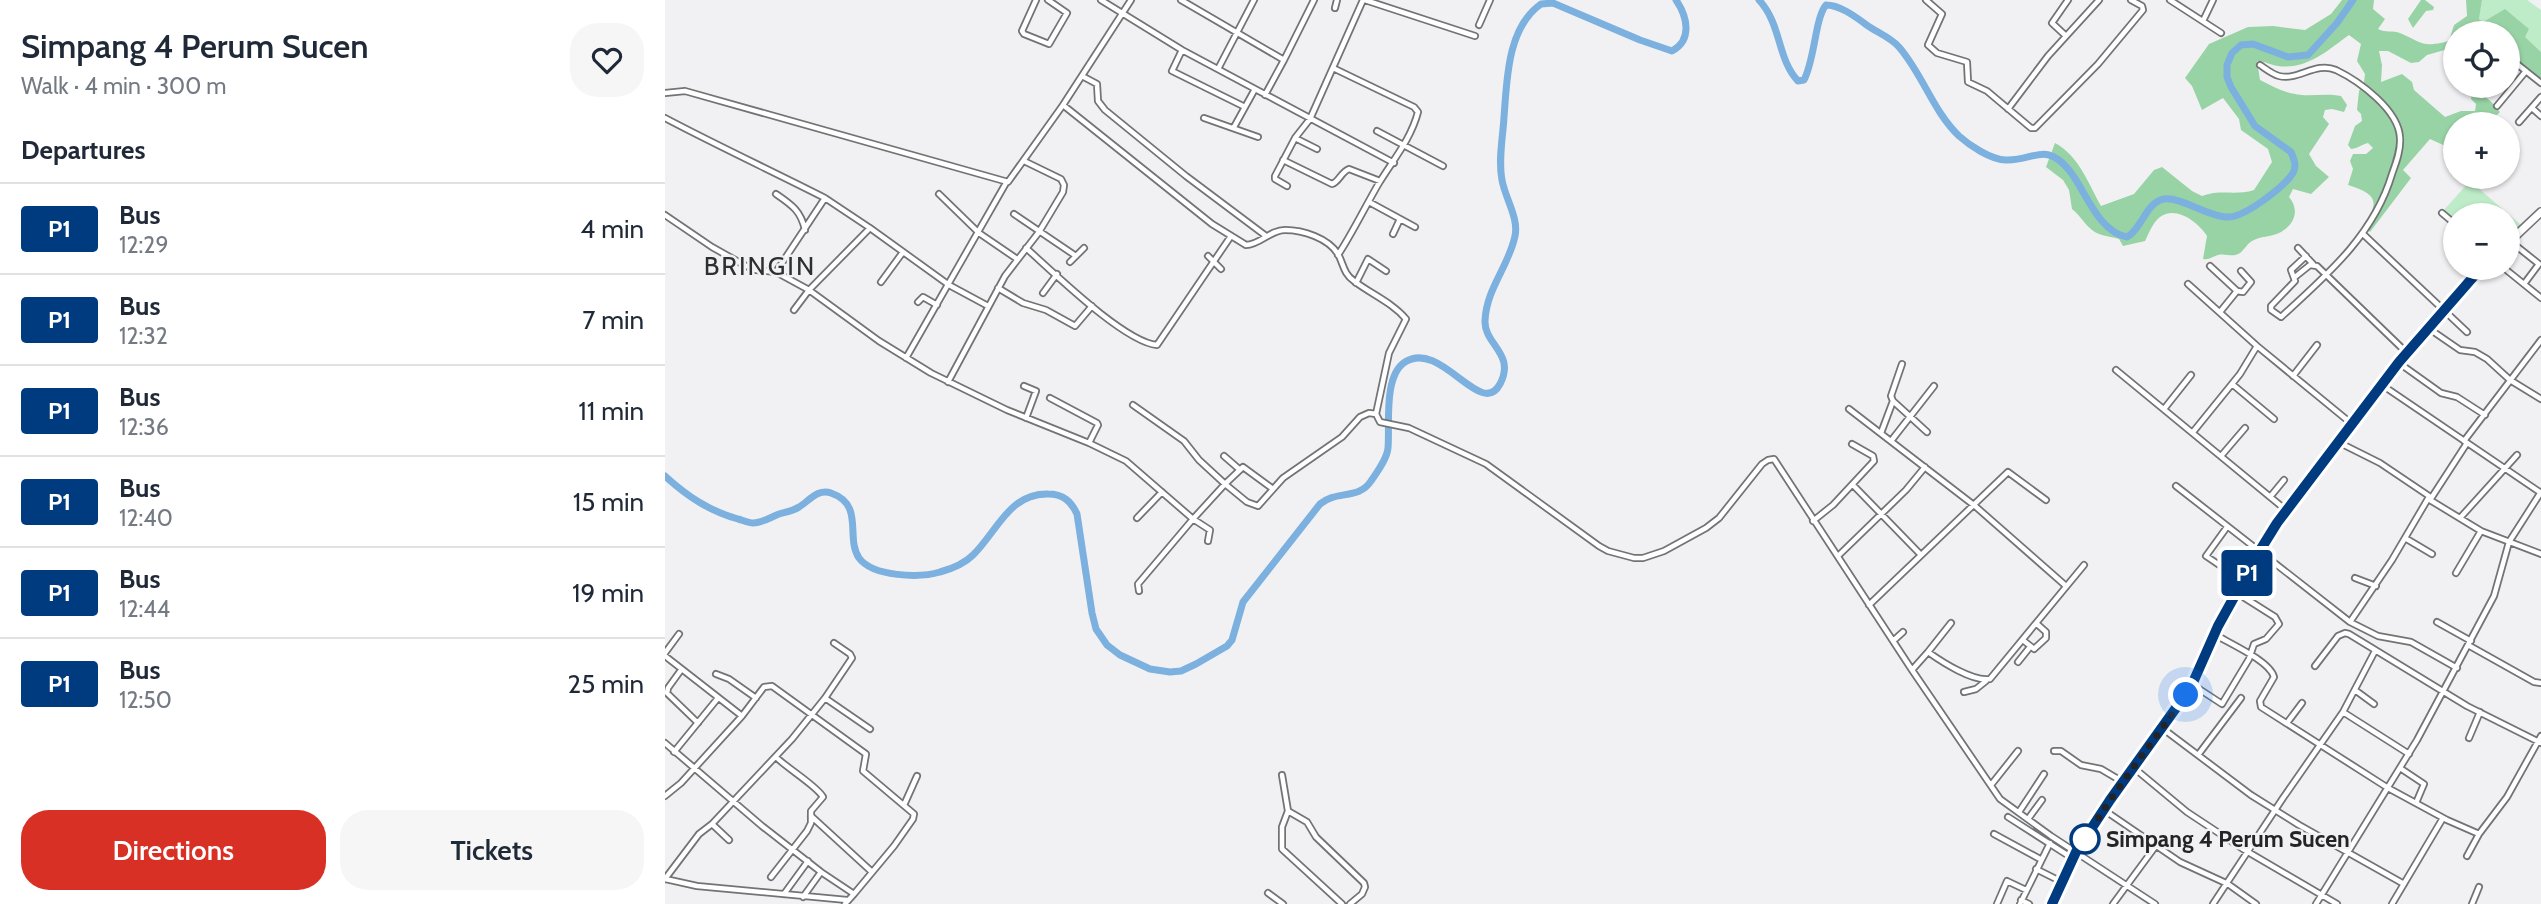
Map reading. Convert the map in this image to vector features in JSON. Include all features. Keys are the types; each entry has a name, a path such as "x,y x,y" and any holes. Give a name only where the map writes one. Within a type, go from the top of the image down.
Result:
{"main road":[{"path":"2520,232 2541,212"},
{"path":"2052,904 2075,855 2123,782 2193,685 2214,634 2259,552 2286,510 2340,443 2399,362 2471,280"}],"street":[{"path":"1037,0 1022,31 1049,44 1067,13 1048,0"},
{"path":"1101,0 1182,50 1394,163"},
{"path":"906,358 1006,183 1012,179 1063,105 1131,0"},
{"path":"1181,0 1284,60"},
{"path":"1218,69 1254,0"},
{"path":"1265,94 1314,0"},
{"path":"1335,8 1337,0"},
{"path":"1287,186 1275,177 1295,138 1310,119 1364,0 1475,36"},
{"path":"1479,25 1490,0"},
{"path":"1926,0 1941,15 1928,46 1937,53 1967,62 1968,82 1987,91 2031,128 2035,128 2098,64 2143,10 2142,6 2131,0"},
{"path":"2066,36 2052,23 2068,0"},
{"path":"2008,109 2066,36 2099,0"},
{"path":"2170,0 2221,33"},
{"path":"2203,21 2213,0"},
{"path":"1182,50 1172,71 1245,107"},
{"path":"2260,65 2274,74 2286,76 2320,67 2333,69 2375,96 2397,124 2400,138 2389,184 2376,216 2326,274 2281,317 2270,308 2295,281 2295,277 2313,265"},
{"path":"2520,67 2541,83"},
{"path":"1333,68 1417,109 1418,114 1394,163 1380,181 1338,255"},
{"path":"2497,106 2525,71"},
{"path":"1082,76 1095,82 1098,87 1098,101 1105,110 1266,236"},
{"path":"1234,127 1255,89"},
{"path":"665,93 685,91 1006,183"},
{"path":"2520,121 2541,97"},
{"path":"1063,105 1203,217 1248,245 1279,230 1299,231 1315,236 1338,255 1343,271 1356,283 1392,306 1406,319 1391,348 1375,414"},
{"path":"2532,108 2541,116"},
{"path":"665,118 825,198 949,285 988,306"},
{"path":"1204,118 1258,137"},
{"path":"1377,131 1443,166"},
{"path":"1295,138 1317,149"},
{"path":"1283,160 1333,184 1344,170 1349,169 1380,181"},
{"path":"947,382 998,288 1039,232 1063,192 1065,185 1061,179 1024,161"},
{"path":"776,194 797,209 805,230"},
{"path":"939,194 979,233 1017,259"},
{"path":"776,272 825,198"},
{"path":"1370,202 1415,227"},
{"path":"1014,214 1076,256"},
{"path":"665,215 744,265 756,270 776,272 809,290 906,358 947,382 1126,461 1193,519 1210,530 1208,541"},
{"path":"1393,234 1400,219"},
{"path":"794,310 809,290 870,228"},
{"path":"2363,234 2411,276 2467,332"},
{"path":"1026,248 1092,306 1133,336 1157,345 1231,236"},
{"path":"1070,262 1084,248"},
{"path":"2298,248 2407,353"},
{"path":"2520,250 2539,264 2524,284"},
{"path":"881,282 903,252"},
{"path":"1208,256 1215,260 1221,269"},
{"path":"2295,277 2291,270 2306,256"},
{"path":"1356,283 1368,260 1386,271"},
{"path":"2210,267 2237,291 2243,292 2251,282 2241,271"},
{"path":"1043,293 1057,274"},
{"path":"2519,280 2541,298"},
{"path":"2188,284 2257,346 2352,424"},
{"path":"998,288 1023,303 1046,310 1075,326 1092,306"},
{"path":"2220,312 2237,291"},
{"path":"918,302 923,298 937,305"},
{"path":"2428,328 2460,350 2475,352 2487,359 2510,380 2541,399"},
{"path":"2350,622 2376,586 2466,442 2541,340"},
{"path":"2293,376 2317,345"},
{"path":"2193,432 2232,384 2257,346"},
{"path":"2399,362 2437,390 2457,397 2485,415"},
{"path":"1902,364 1891,396 1893,401 1927,432"},
{"path":"2116,370 2286,510"},
{"path":"2164,409 2191,375"},
{"path":"2232,384 2274,419"},
{"path":"2316,904 2409,754 2494,596 2509,542 2541,493 2381,385"},
{"path":"1024,386 1036,391 1026,418"},
{"path":"1891,441 1934,386"},
{"path":"1050,398 1097,423 1089,443"},
{"path":"1881,433 1893,401"},
{"path":"1133,405 1184,441 1199,460 1225,484 1256,506 1261,504 1286,475 1342,437 1360,417 1369,413 1375,414 1382,423 1400,425 1486,464 1599,546 1616,554 1643,558 1688,540 1719,517 1762,464 1770,459 1776,462 1892,641 2006,805 2075,855"},
{"path":"1849,409 1975,506 2066,586"},
{"path":"2221,456 2245,428"},
{"path":"2340,443 2380,463 2481,531 2541,554"},
{"path":"1813,521 1853,485 1875,458 1852,444"},
{"path":"2460,518 2517,455"},
{"path":"1224,456 1239,469"},
{"path":"1837,557 1882,514 1925,467"},
{"path":"1139,591 1139,583 1239,469 1245,468 1273,489"},
{"path":"1870,605 2009,471 2046,500"},
{"path":"2270,497 2284,480"},
{"path":"1853,485 1921,555"},
{"path":"2176,486 2350,622 2378,636 2411,642 2456,668"},
{"path":"1137,518 1162,492"},
{"path":"2227,527 2206,556 2243,581"},
{"path":"2456,573 2481,531"},
{"path":"2405,538 2432,554"},
{"path":"1963,692 1976,689 1987,680 2023,641 2084,565"},
{"path":"2355,578 2376,586"},
{"path":"2193,685 2222,704 2254,644 2266,639 2280,622 2236,593"},
{"path":"2437,622 2533,682 2541,683"},
{"path":"1912,670 1951,623"},
{"path":"2023,641 2036,648 2047,636 2037,624"},
{"path":"1892,641 1903,632"},
{"path":"2315,666 2341,633 2349,634 2480,712 2540,740 2507,797 2479,834 2467,856"},
{"path":"679,634 665,654 681,670 742,716"},
{"path":"2214,634 2250,654 2274,675 2260,706 2388,788 2479,834"},
{"path":"665,796 694,769 764,687 769,685 812,714 866,754 863,771 914,814 873,872 846,902 697,886 665,879 699,834 734,802 776,757 812,714 825,698 852,658 850,653 834,643"},
{"path":"2018,662 2030,647"},
{"path":"2213,904 2343,712 2375,651"},
{"path":"1929,652 1958,670 1987,680"},
{"path":"681,670 667,693 698,723"},
{"path":"716,674 756,698"},
{"path":"2355,690 2374,704"},
{"path":"674,752 718,698"},
{"path":"825,698 870,729"},
{"path":"2198,755 2241,698"},
{"path":"2287,723 2302,704"},
{"path":"2343,712 2409,754"},
{"path":"2469,738 2480,712"},
{"path":"2162,728 2275,810 2404,884"},
{"path":"665,743 821,872 854,894"},
{"path":"1991,785 2018,751"},
{"path":"2054,751 2061,751 2081,765 2101,768 2123,782"},
{"path":"771,877 811,826 810,815 823,795 785,767 776,757"},
{"path":"2134,768 2187,812 2248,852 2337,904"},
{"path":"2400,768 2424,784 2416,803"},
{"path":"2019,812 2044,774"},
{"path":"1282,775 1288,811 1282,827 1282,849 1342,904"},
{"path":"904,805 917,776"},
{"path":"2028,819 2042,800"},
{"path":"2104,810 2155,847 2193,870 2228,884 2256,904"},
{"path":"1288,811 1307,822 1316,837 1364,883 1362,894 1350,904"},
{"path":"810,815 873,872"},
{"path":"2008,817 2155,904"},
{"path":"2392,904 2443,818"},
{"path":"712,824 729,840"},
{"path":"1994,834 2040,859"},
{"path":"2029,904 2021,902 2040,859 2050,844"},
{"path":"2113,904 2155,847"},
{"path":"784,894 808,861"},
{"path":"2036,869 2062,882"},
{"path":"803,897 821,872"},
{"path":"1997,904 2007,881 2026,890"},
{"path":"2472,904 2479,887"},
{"path":"1268,893 1283,904"}],"green space":[{"path":"2342,0 2374,0 2373,9 2385,19 2378,29 2397,32 2418,42 2443,42 2443,50 2427,55 2419,62 2411,63 2388,51 2379,51 2381,82 2402,74 2412,82 2414,90 2443,115 2443,145 2430,139 2403,170 2411,178 2370,232 2363,225 2372,210 2373,199 2365,192 2348,185 2353,169 2350,161 2353,154 2366,154 2373,148 2368,143 2353,149 2348,145 2355,126 2362,121 2357,110 2359,91 2365,74 2357,61 2361,44 2349,35 2317,58 2298,65 2278,66 2257,61 2260,80 2270,85 2296,94 2341,96 2347,105 2344,112 2325,110 2323,117 2329,124 2309,154 2316,166 2329,177 2311,194 2293,189 2289,197 2294,207 2294,217 2284,230 2252,241 2237,254 2203,259 2207,236 2193,221 2180,214 2160,217 2145,241 2123,246 2119,239 2092,230 2072,209 2069,190 2063,180 2046,167 2055,143 2077,163 2101,206 2134,194 2154,170 2162,167 2202,196 2254,190 2272,162 2268,149 2241,130 2239,119 2223,98 2202,110 2192,86 2185,78 2209,44 2248,27 2273,26 2305,30 2331,14"},
{"path":"2421,0 2434,7 2433,10 2426,11 2413,28 2408,19"},
{"path":"2466,0 2482,0 2479,19 2482,21 2460,21 2467,16"},
{"path":"2482,0 2527,0 2541,10 2541,52 2520,31 2520,21 2513,21 2505,10 2485,21 2479,18"},
{"path":"2505,9 2519,21 2485,21"},
{"path":"2520,22 2529,29 2525,37 2541,52 2541,81 2520,63"},
{"path":"2471,98 2486,98 2500,112 2458,112 2475,111 2476,104"},
{"path":"2463,189 2479,189 2496,203 2450,203"}],"waterway":[{"path":"665,476 708,507 751,523 794,510 822,492 831,493 848,505 853,522 853,541 859,558 875,569 909,575 940,572 962,563 982,546 1013,507 1035,495 1058,495 1069,502 1077,514 1092,613 1096,629 1107,645 1120,655 1150,669 1181,671 1196,664 1227,646 1232,640 1243,602 1320,504 1333,497 1360,491 1371,481 1387,452 1390,390 1393,378 1405,362 1419,358 1432,361 1482,393 1492,392 1500,384 1504,365 1489,336 1485,321 1489,298 1515,236 1515,222 1502,180 1501,148 1511,56 1521,27 1530,14 1541,4 1553,3 1672,51 1683,41 1686,27 1676,0"},
{"path":"1759,0 1772,20 1786,63 1798,81 1804,80 1808,71 1822,11 1826,5 1841,9 1899,47 1942,115 1963,140 1994,158 2016,160 2039,154 2053,156 2069,170 2100,219 2117,234 2127,237 2158,201 2171,199 2219,216 2233,216 2263,201 2288,179 2295,168 2291,152 2255,126 2231,87 2227,77 2227,65 2232,53 2241,45 2253,44 2288,57 2308,55 2337,23 2353,0"}],"bus line":[{"name":"P1","path":"2052,904 2076,852 2191,687 2218,626 2277,523 2399,362 2471,280"}],"place":[{"name":"Simpang 4 Perum Sucen","path":"2085,839"}],"district":[{"name":"BRINGIN","path":"760,266"}],"route":[{"path":"2085,839 2186,695"}]}
